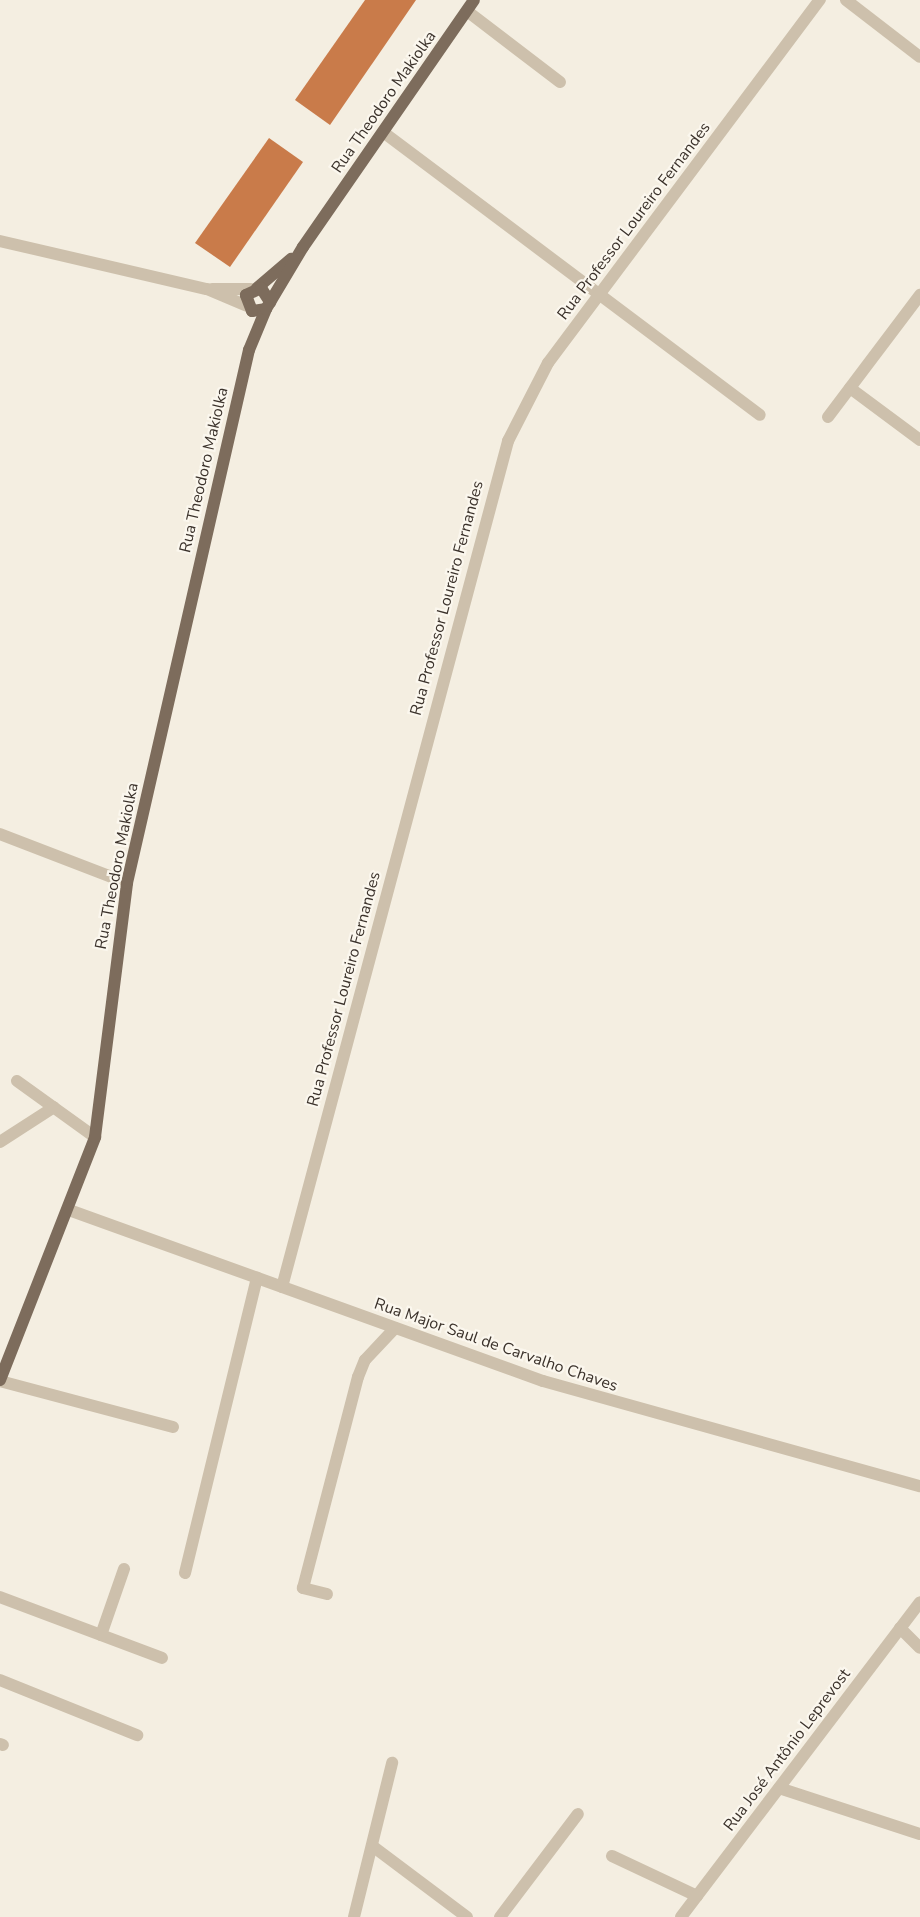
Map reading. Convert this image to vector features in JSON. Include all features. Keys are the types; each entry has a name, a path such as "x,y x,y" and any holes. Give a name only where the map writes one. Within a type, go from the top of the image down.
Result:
{"main road":[{"name":"Rua Theodoro Makiolka","path":"0,1380 70,1210 94,1137 128,883 249,350 268,306 303,247 471,5"},
{"name":"Rua Theodoro Makiolka","path":"249,350 248,307 254,289 303,247"},
{"path":"248,307 268,306 267,292 254,289"}],"street":[{"name":"Rua Professor Loureiro Fernandes","path":"282,1287 500,463 533,386 599,294 820,0"},
{"path":"846,0 920,56"},
{"path":"471,5 560,82"},
{"path":"383,132 760,415"},
{"path":"0,241 207,289 248,307"},
{"path":"207,289 254,289"},
{"path":"828,417 918,302"},
{"path":"850,388 920,440"},
{"path":"0,834 128,883"},
{"path":"17,1081 94,1137"},
{"path":"0,1142 54,1107"},
{"name":"Rua Major Saul de Carvalho Chaves","path":"70,1210 395,1328 591,1396 920,1486"},
{"path":"185,1573 256,1278"},
{"path":"327,1594 303,1588 308,1568 361,1368 395,1328"},
{"path":"0,1380 174,1427"},
{"path":"101,1635 124,1569"},
{"path":"0,1597 162,1658"},
{"name":"Rua José Antônio Leprevost","path":"681,1917 920,1602"},
{"path":"900,1628 920,1648"},
{"path":"0,1680 137,1735"},
{"path":"354,1917 374,1848 392,1763"},
{"path":"779,1788 920,1834"},
{"path":"500,1917 578,1814"},
{"path":"374,1848 467,1917"},
{"path":"612,1856 697,1896"}],"building":[{"path":"365,0 416,0 330,125 295,100"},
{"path":"269,138 303,162 230,267 195,243"}]}
